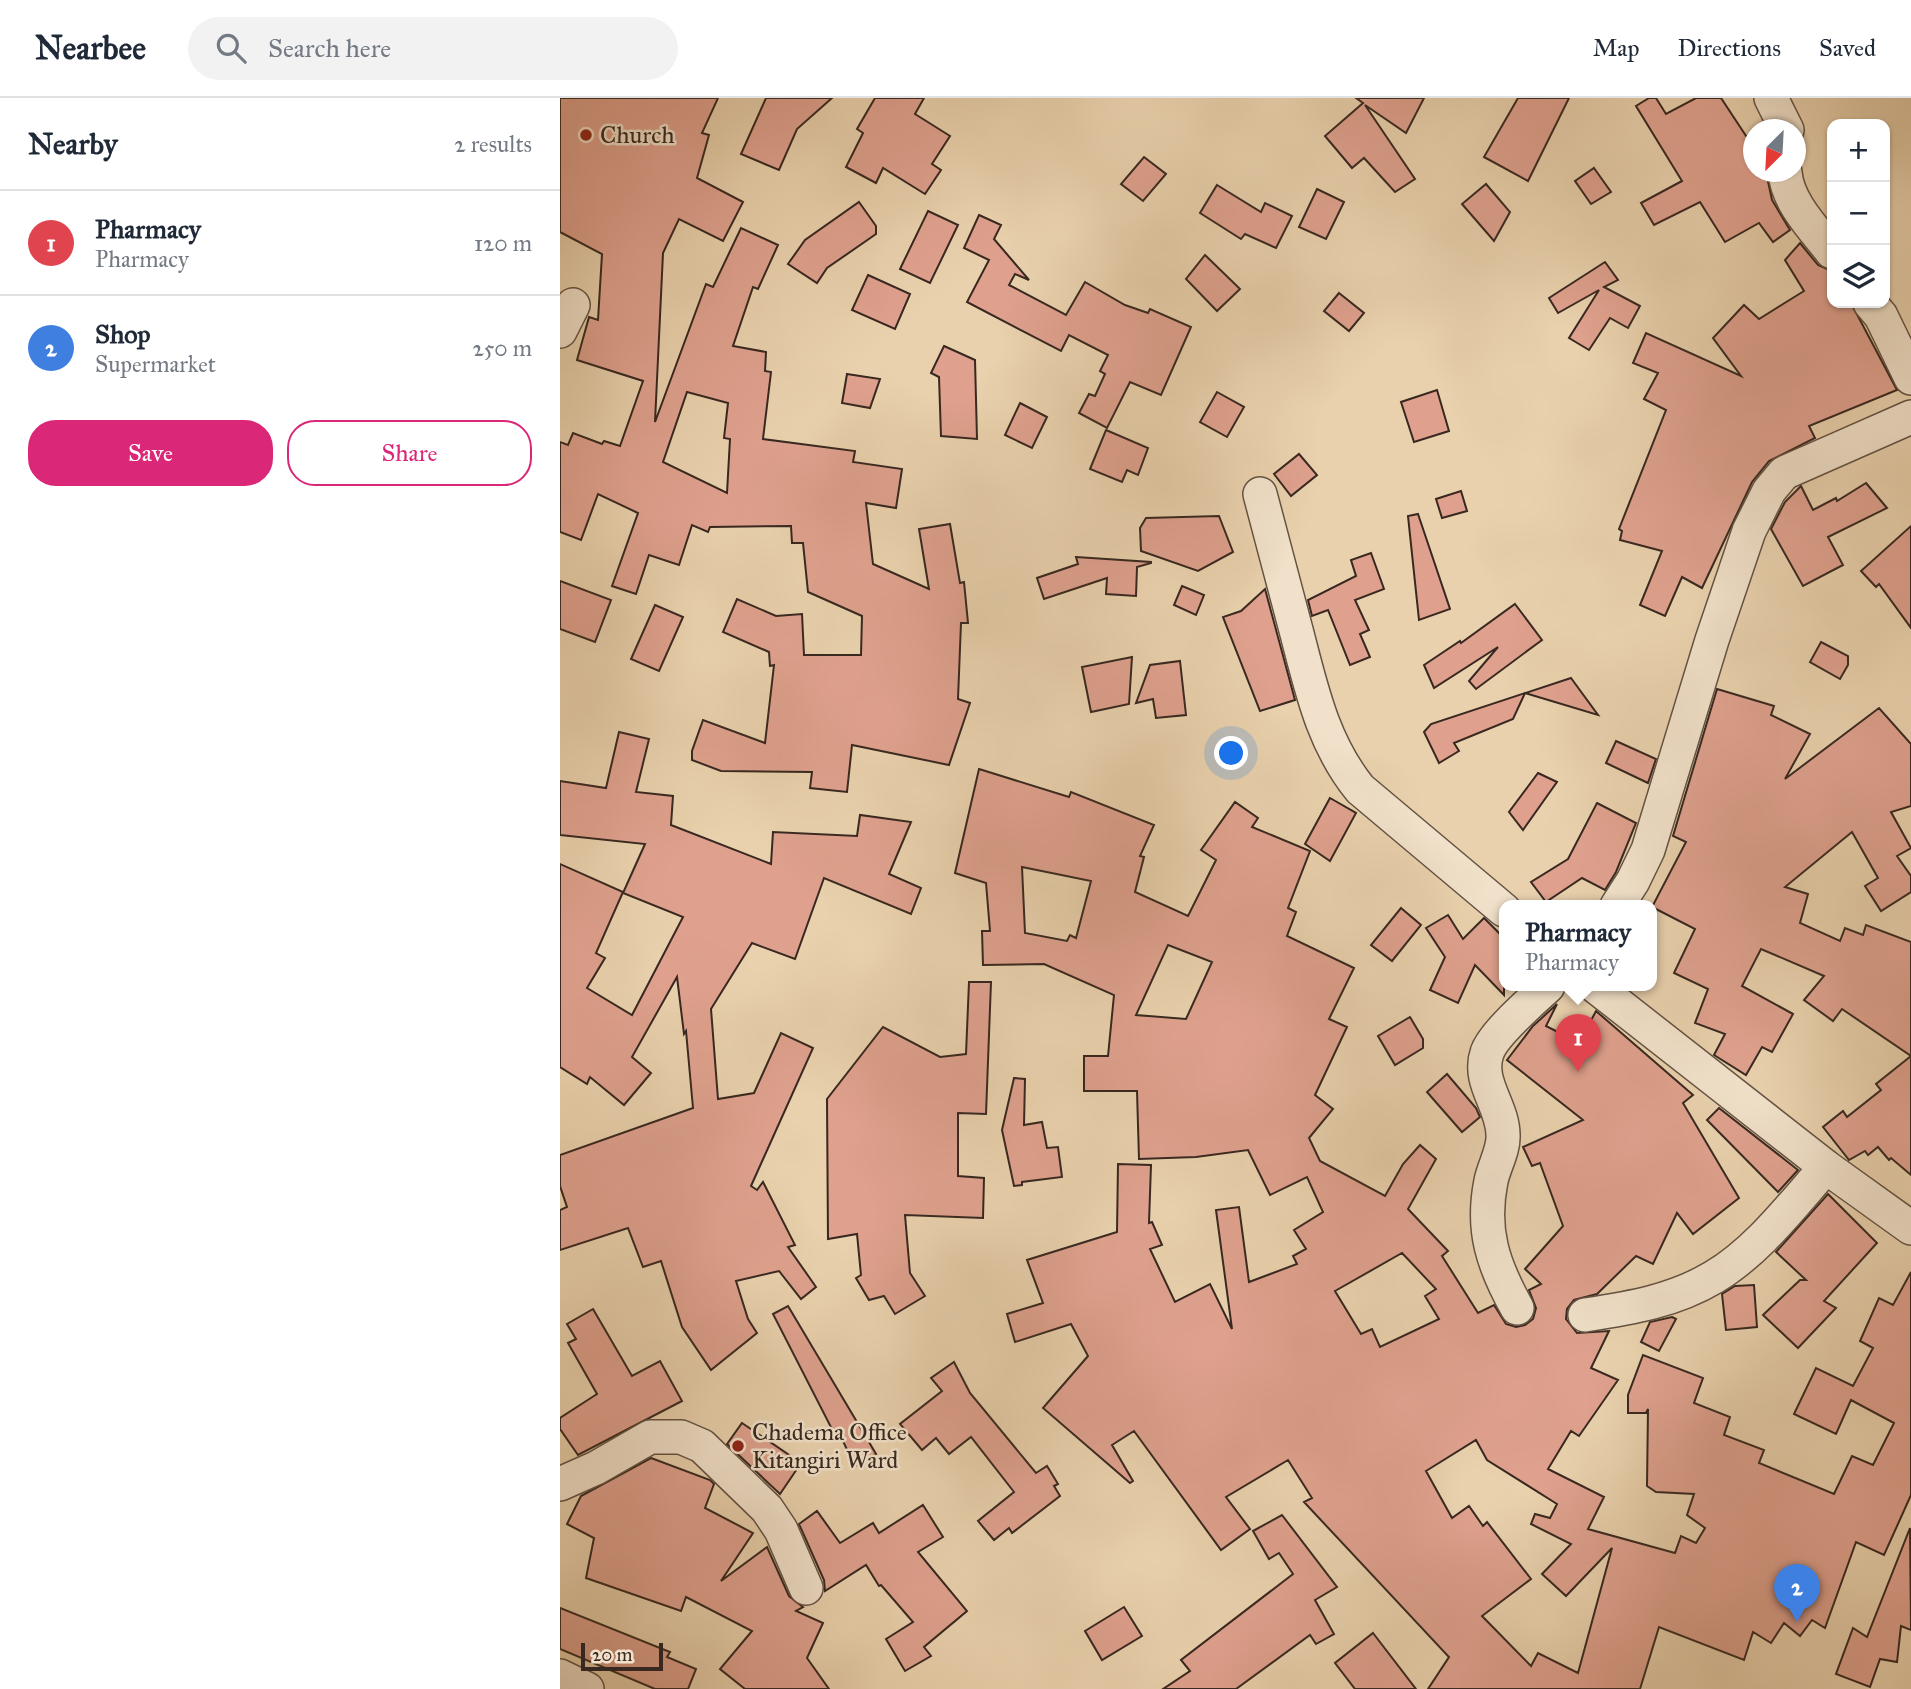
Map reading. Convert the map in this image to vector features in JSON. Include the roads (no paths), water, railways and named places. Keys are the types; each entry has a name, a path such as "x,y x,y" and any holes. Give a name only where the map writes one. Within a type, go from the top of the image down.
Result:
{"street":[{"path":"1771,98 1782,119"},
{"path":"1786,182 1797,206 1827,245"},
{"path":"1874,308 1881,316 1911,378"},
{"path":"1621,900 1648,850 1712,640 1749,531 1769,491 1784,473 1911,417"},
{"path":"1260,494 1315,704 1327,740 1341,766 1360,789 1499,906"},
{"path":"1517,1308 1497,1272 1487,1241 1485,1215 1504,1137 1501,1118 1485,1077 1485,1057 1490,1044 1543,991"},
{"path":"1601,991 1826,1167 1911,1228"},
{"path":"1586,1315 1663,1300 1716,1276 1774,1224 1826,1167"},
{"path":"560,1484 596,1468 650,1437 681,1437 702,1446 767,1509 781,1530 806,1588"},
{"path":"560,1492 563,1498 560,1513"},
{"path":"560,1676 587,1689"}],"place":[{"name":"Church","path":"586,135"},
{"name":"Pharmacy","path":"1578,1072"},
{"name":"Chadema Office Kitangiri Ward","path":"738,1446"},
{"name":"Shop","path":"1797,1622"}]}
